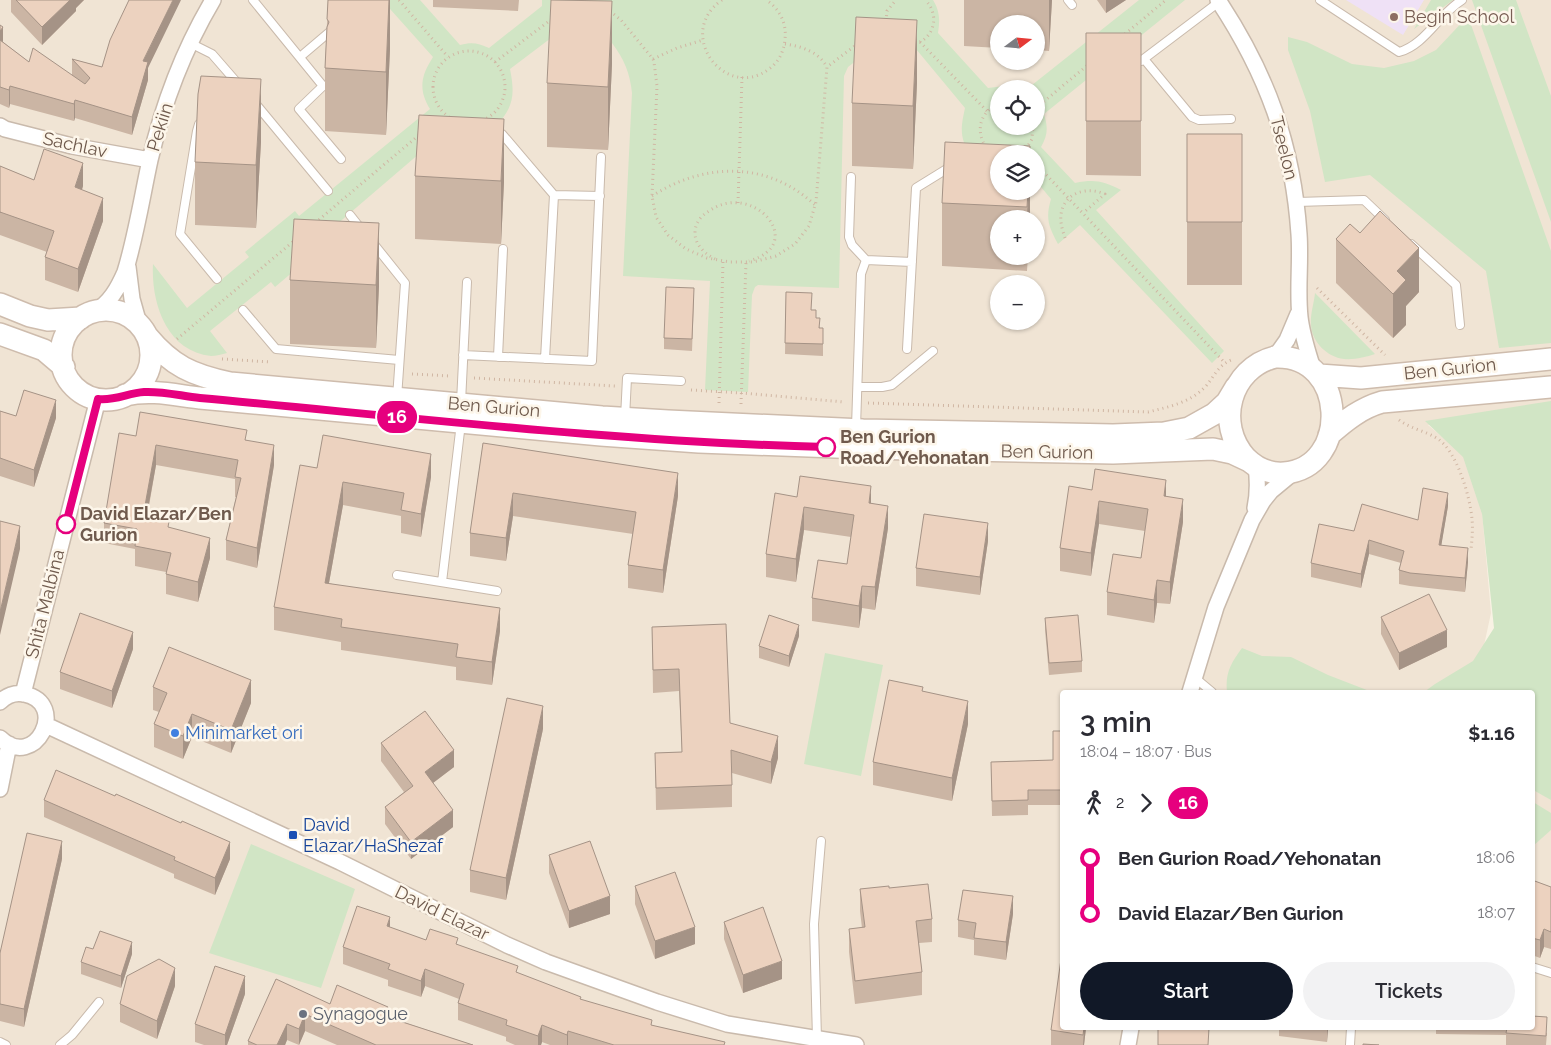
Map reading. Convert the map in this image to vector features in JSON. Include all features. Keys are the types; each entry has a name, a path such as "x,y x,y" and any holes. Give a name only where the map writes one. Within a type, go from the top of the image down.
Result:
{"street":[{"name":"Pekiin","path":"88,315 103,307 114,293 125,272 150,160 168,98 190,43 213,0"},
{"name":"Tseelon","path":"1218,1 1244,43 1260,75 1284,138 1292,169 1297,202 1302,334 1316,372"},
{"name":"Sachlav","path":"0,126 5,129 72,146 150,160"},
{"name":"Pekiin","path":"128,260 130,286 143,330"},
{"path":"0,304 30,316 48,320 88,315 108,310 128,316 143,330 151,350 148,370 142,382 126,396 98,399 79,390 70,380 64,367 62,353 64,339 71,328 88,315"},
{"name":"Tseelon","path":"1274,357 1288,340 1300,310"},
{"name":"Ben Gurion","path":"143,330 161,353 177,364 210,379 230,383 396,398 461,413 617,437 789,446 1113,453 1213,449 1232,453 1253,463"},
{"path":"0,334 44,350 64,367"},
{"path":"1191,690 1216,607 1252,520 1271,491 1296,471 1310,463 1322,451 1329,435 1332,407 1328,390 1316,372 1306,364 1291,358 1274,357 1259,362 1252,367 1238,383 1231,404 1230,423 1235,440 1244,455 1253,463 1271,472 1296,471"},
{"name":"Ben Gurion","path":"1316,372 1361,378 1551,359"},
{"name":"Ben Gurion","path":"126,396 143,392 158,392 200,398 461,413 625,418 718,424 856,429 1113,435 1164,433 1189,428 1214,414 1227,402 1238,383"},
{"name":"Ben Gurion","path":"1329,435 1352,415 1376,404 1551,387"},
{"name":"Shita Malbina","path":"23,694 98,399"},
{"path":"1252,520 1258,495 1258,480 1253,463"},
{"path":"0,702 8,696 23,694 31,696 38,701 46,717 46,726 43,733 32,744 17,747 5,741 0,790"},
{"name":"David Elazar","path":"46,726 340,862 546,962 657,1002 727,1024 856,1045"},
{"path":"1128,1045 1131,1030"}],"lane":[{"path":"254,0 323,86 300,108 341,159"},
{"path":"1320,0 1399,52 1408,50 1454,5 1462,0"},
{"path":"1137,65 1218,1"},
{"path":"300,57 338,25"},
{"path":"190,43 212,54 246,93"},
{"path":"1144,59 1192,117 1198,120 1231,119"},
{"path":"233,91 240,85"},
{"path":"252,100 328,191"},
{"path":"206,114 200,122 197,131 180,234 217,279"},
{"path":"502,134 554,195 546,359"},
{"path":"463,355 592,361 601,157"},
{"path":"907,349 916,188 955,164"},
{"path":"851,177 849,237 852,246 866,260 912,262"},
{"path":"554,195 600,196"},
{"path":"1297,202 1364,200 1392,226"},
{"path":"350,214 405,283 396,398"},
{"path":"1406,240 1456,285 1460,325"},
{"path":"498,357 503,249"},
{"path":"856,429 861,274 866,260"},
{"path":"442,582 461,413 466,282"},
{"path":"243,310 276,349 399,360"},
{"path":"858,388 892,385 933,351"},
{"path":"625,418 627,378 681,385"},
{"path":"397,575 498,591"},
{"path":"1194,677 1210,690"},
{"path":"817,1039 814,924 821,840"},
{"path":"1535,968 1551,973"},
{"path":"60,1045 72,1035 99,1002"},
{"path":"1350,1045 1351,1030"},
{"path":"0,1042 6,1045"}],"path":[{"path":"399,0 448,57"},
{"path":"722,0 711,10 705,21 703,40 707,53 714,64 730,74 742,77 756,76 768,70 780,56 785,44 786,31 782,18 766,0"},
{"path":"887,0 891,4"},
{"path":"887,26 886,15 891,4 896,0"},
{"path":"909,44 920,42 930,35 934,21 932,9 925,0"},
{"path":"1120,38 1166,0"},
{"path":"607,10 621,20 653,59 657,86 652,196 656,217 668,235 686,249 707,258 723,261 754,262 776,256 795,244 809,226 815,205 827,67 819,56 810,51 795,45 785,44"},
{"path":"495,62 557,16"},
{"path":"653,59 677,48 703,40"},
{"path":"827,67 862,41"},
{"path":"920,42 987,112"},
{"path":"470,51 481,53 495,62 502,72 505,89 503,100 494,114 479,122 468,123 456,121 444,113 436,103 433,86 437,70 448,57 459,52 470,51"},
{"path":"1045,101 1090,64"},
{"path":"738,203 742,77"},
{"path":"990,110 982,120 980,133 984,145 990,151"},
{"path":"437,120 444,113"},
{"path":"310,227 422,132"},
{"path":"652,196 666,187 699,175 717,172 739,172 771,177 788,184 815,205"},
{"path":"1045,173 1225,363 1238,383"},
{"path":"1065,238 1061,225 1061,212 1069,198 1083,191 1097,190 1105,194 1083,213"},
{"path":"723,261 711,256 699,246 696,237 696,227 703,215 712,208 723,204 738,203 764,212 774,224 776,234 768,251 753,260 740,262"},
{"path":"181,344 175,340 295,240"},
{"path":"718,424 723,261"},
{"path":"740,425 746,262"},
{"path":"1300,272 1403,373"},
{"path":"220,359 275,362"},
{"path":"681,385 719,391 857,403 1148,412 1189,400 1205,388 1217,369 1233,359"},
{"path":"398,373 627,386"},
{"path":"1376,404 1406,425 1438,439 1453,455 1464,480 1472,518 1471,550"}],"shaded area":[{"path":"0,0 1551,0 1551,402 1428,425 1478,467 1491,613 1474,690 1060,690 1060,1030 1535,1030 1535,791 1551,799 1551,1045 0,1045"},
{"name":"Begin School","path":"1346,0 1424,0 1403,35"}],"green space":[{"path":"382,0 420,0 460,45 475,44 489,48 542,6 542,0 933,0 939,16 938,33 988,88 990,88 990,135 1045,135 1045,118 1047,131 1042,145 990,145 990,155 971,158 962,134 965,108 916,49 883,40 848,67 844,76 839,288 758,285 755,287 752,295 748,392 705,390 710,281 623,276 632,93 626,66 612,43 551,38 510,69 512,100 506,113 496,126 448,129 315,243 320,249 275,287 271,282 210,331 227,353 211,356 196,352 183,345 172,335 164,322 155,294 153,264 187,308 249,257 245,252 295,211 299,216 430,109 426,102 422,83 433,57"},
{"path":"1139,0 1185,0 1045,113 1045,80 1038,80"},
{"path":"1431,0 1453,0 1414,29"},
{"path":"1472,0 1516,0 1551,96 1551,222"},
{"path":"1468,16 1551,251 1551,343 1499,348 1486,271 1370,175 1325,182 1310,111 1288,50 1288,37 1307,42 1352,64 1384,68 1414,61 1436,50"},
{"path":"1045,151 1075,183 1099,182 1121,190 1096,210 1224,351 1212,363 1080,225 1058,244 1052,233 1048,218 1051,199 1045,192"},
{"path":"1315,293 1375,354 1360,358 1344,359 1338,358 1321,348 1314,337 1311,325"},
{"path":"1551,401 1551,800 1535,791 1535,690 1427,690 1473,661 1494,628 1482,514 1463,457 1425,421"},
{"path":"1242,648 1262,656 1291,657 1328,675 1367,690 1227,690 1227,679 1235,659"},
{"path":"825,653 883,665 861,776 804,764"},
{"path":"1535,803 1551,813 1551,830 1535,844"},
{"path":"251,844 355,889 321,988 209,953"}],"building":[{"path":"16,0 70,0 42,27"},
{"path":"129,0 173,0 143,61 148,62 132,117 75,100 74,104 10,86 9,90 0,87 0,40 29,62 33,48 85,84 90,78 72,59 102,67 110,40"},
{"path":"328,0 389,0 386,72 325,68 327,27 329,22 327,19"},
{"path":"551,0 612,1 608,87 547,83"},
{"path":"856,17 917,20 913,106 852,103"},
{"path":"1086,33 1141,33 1141,121 1086,121"},
{"path":"201,76 261,79 256,165 195,162 198,94"},
{"path":"419,115 504,119 501,181 415,176"},
{"path":"1187,134 1242,134 1242,222 1187,222"},
{"path":"945,142 1009,145 990,145 990,200 1027,200 1027,207 942,203"},
{"path":"44,149 83,163 75,187 103,198 78,269 45,257 54,231 0,212 0,166 34,180"},
{"path":"1380,211 1419,248 1397,271 1406,280 1393,294 1336,239 1350,224 1360,233"},
{"path":"294,219 379,223 376,285 290,280"},
{"path":"666,287 694,288 692,339 664,338"},
{"path":"786,292 812,293 811,310 816,310 816,318 820,318 819,328 823,328 823,344 785,343"},
{"path":"24,390 56,400 34,470 0,458 0,411 16,416"},
{"path":"140,412 247,430 245,440 274,445 257,548 226,540 241,478 235,477 238,460 156,445 144,511 170,516 168,527 210,538 198,582 166,574 171,553 135,546 137,529 104,523 119,433 136,436"},
{"path":"323,435 431,454 421,514 401,510 404,493 343,482 325,583 500,608 492,662 456,657 458,644 341,627 342,619 274,607 300,465 317,468"},
{"path":"483,443 678,473 663,570 628,565 636,512 513,493 506,538 470,533"},
{"path":"1095,469 1166,480 1164,496 1183,499 1170,582 1157,580 1154,600 1107,592 1113,554 1141,558 1148,509 1099,501 1091,553 1060,548 1069,486 1092,490"},
{"path":"800,476 871,486 869,503 888,506 875,587 862,586 859,606 812,598 818,560 847,564 854,515 804,507 796,559 766,554 775,493 797,497"},
{"path":"1423,488 1448,493 1439,545 1468,548 1465,578 1410,573 1399,570 1404,551 1369,540 1361,574 1311,563 1319,524 1354,531 1362,504 1418,520"},
{"path":"924,514 988,523 980,577 916,568"},
{"path":"0,521 20,526 0,612"},
{"path":"1429,594 1447,630 1399,653 1381,617"},
{"path":"80,613 133,632 112,691 60,672"},
{"path":"769,615 799,625 789,656 759,646"},
{"path":"1078,615 1082,661 1049,663 1045,618"},
{"path":"726,624 730,723 778,736 771,762 731,750 732,785 656,788 655,753 682,752 679,669 653,670 652,627"},
{"path":"169,647 251,680 231,730 192,714 183,736 154,724 167,693 153,687"},
{"path":"889,680 923,687 922,691 968,701 952,778 873,762"},
{"path":"507,698 543,706 506,878 470,870"},
{"path":"425,711 454,750 425,772 453,810 411,842 385,807 413,786 381,743"},
{"path":"1053,731 1060,731 1060,790 1028,790 1028,800 992,801 991,762 1053,760"},
{"path":"56,770 230,842 215,878 174,860 175,857 44,800"},
{"path":"27,833 62,841 24,1009 0,1004 0,953"},
{"path":"590,841 610,896 569,911 549,855"},
{"path":"675,872 695,927 655,941 635,886"},
{"path":"1535,881 1551,887 1551,932 1544,929 1540,940 1535,939"},
{"path":"928,884 932,919 916,921 922,972 855,981 849,929 865,927 860,889"},
{"path":"963,890 1013,896 1006,942 974,938 976,923 958,920"},
{"path":"357,906 390,917 387,926 426,940 430,929 458,938 456,944 518,966 516,972 581,997 580,999 652,1020 651,1025 725,1042 724,1045 614,1045 568,1031 567,1035 542,1025 538,1036 506,1025 507,1020 458,1003 464,984 425,969 421,981 388,969 390,964 343,947"},
{"path":"763,907 782,961 743,975 724,922"},
{"path":"100,931 132,942 121,976 81,962 86,947 93,949"},
{"path":"159,959 175,968 157,1021 120,1004 127,976"},
{"path":"215,966 245,976 225,1035 195,1024"},
{"path":"1060,966 1060,1030 1084,1030 1083,1035 1051,1030"},
{"path":"276,979 330,1004 337,985 388,1007 384,1016 473,1045 376,1045 305,1014 299,1029 287,1024 277,1045 257,1045 248,1041"},
{"path":"1535,1016 1547,1017 1546,1036 1506,1033 1507,1030 1535,1030"},
{"path":"1158,1030 1209,1030 1208,1045 1158,1045"}],"bus line":[{"name":"16","path":"66,524 98,399 119,398 143,392 601,435 699,442 826,447"}],"place":[{"name":"Begin School","path":"1394,17"},
{"name":"Ben Gurion Road/Yehonatan","path":"826,447"},
{"name":"David Elazar/Ben Gurion","path":"66,524"},
{"name":"Minimarket ori","path":"175,733"},
{"name":"David Elazar/HaShezaf","path":"293,835"},
{"name":"Synagogue","path":"303,1014"}]}
